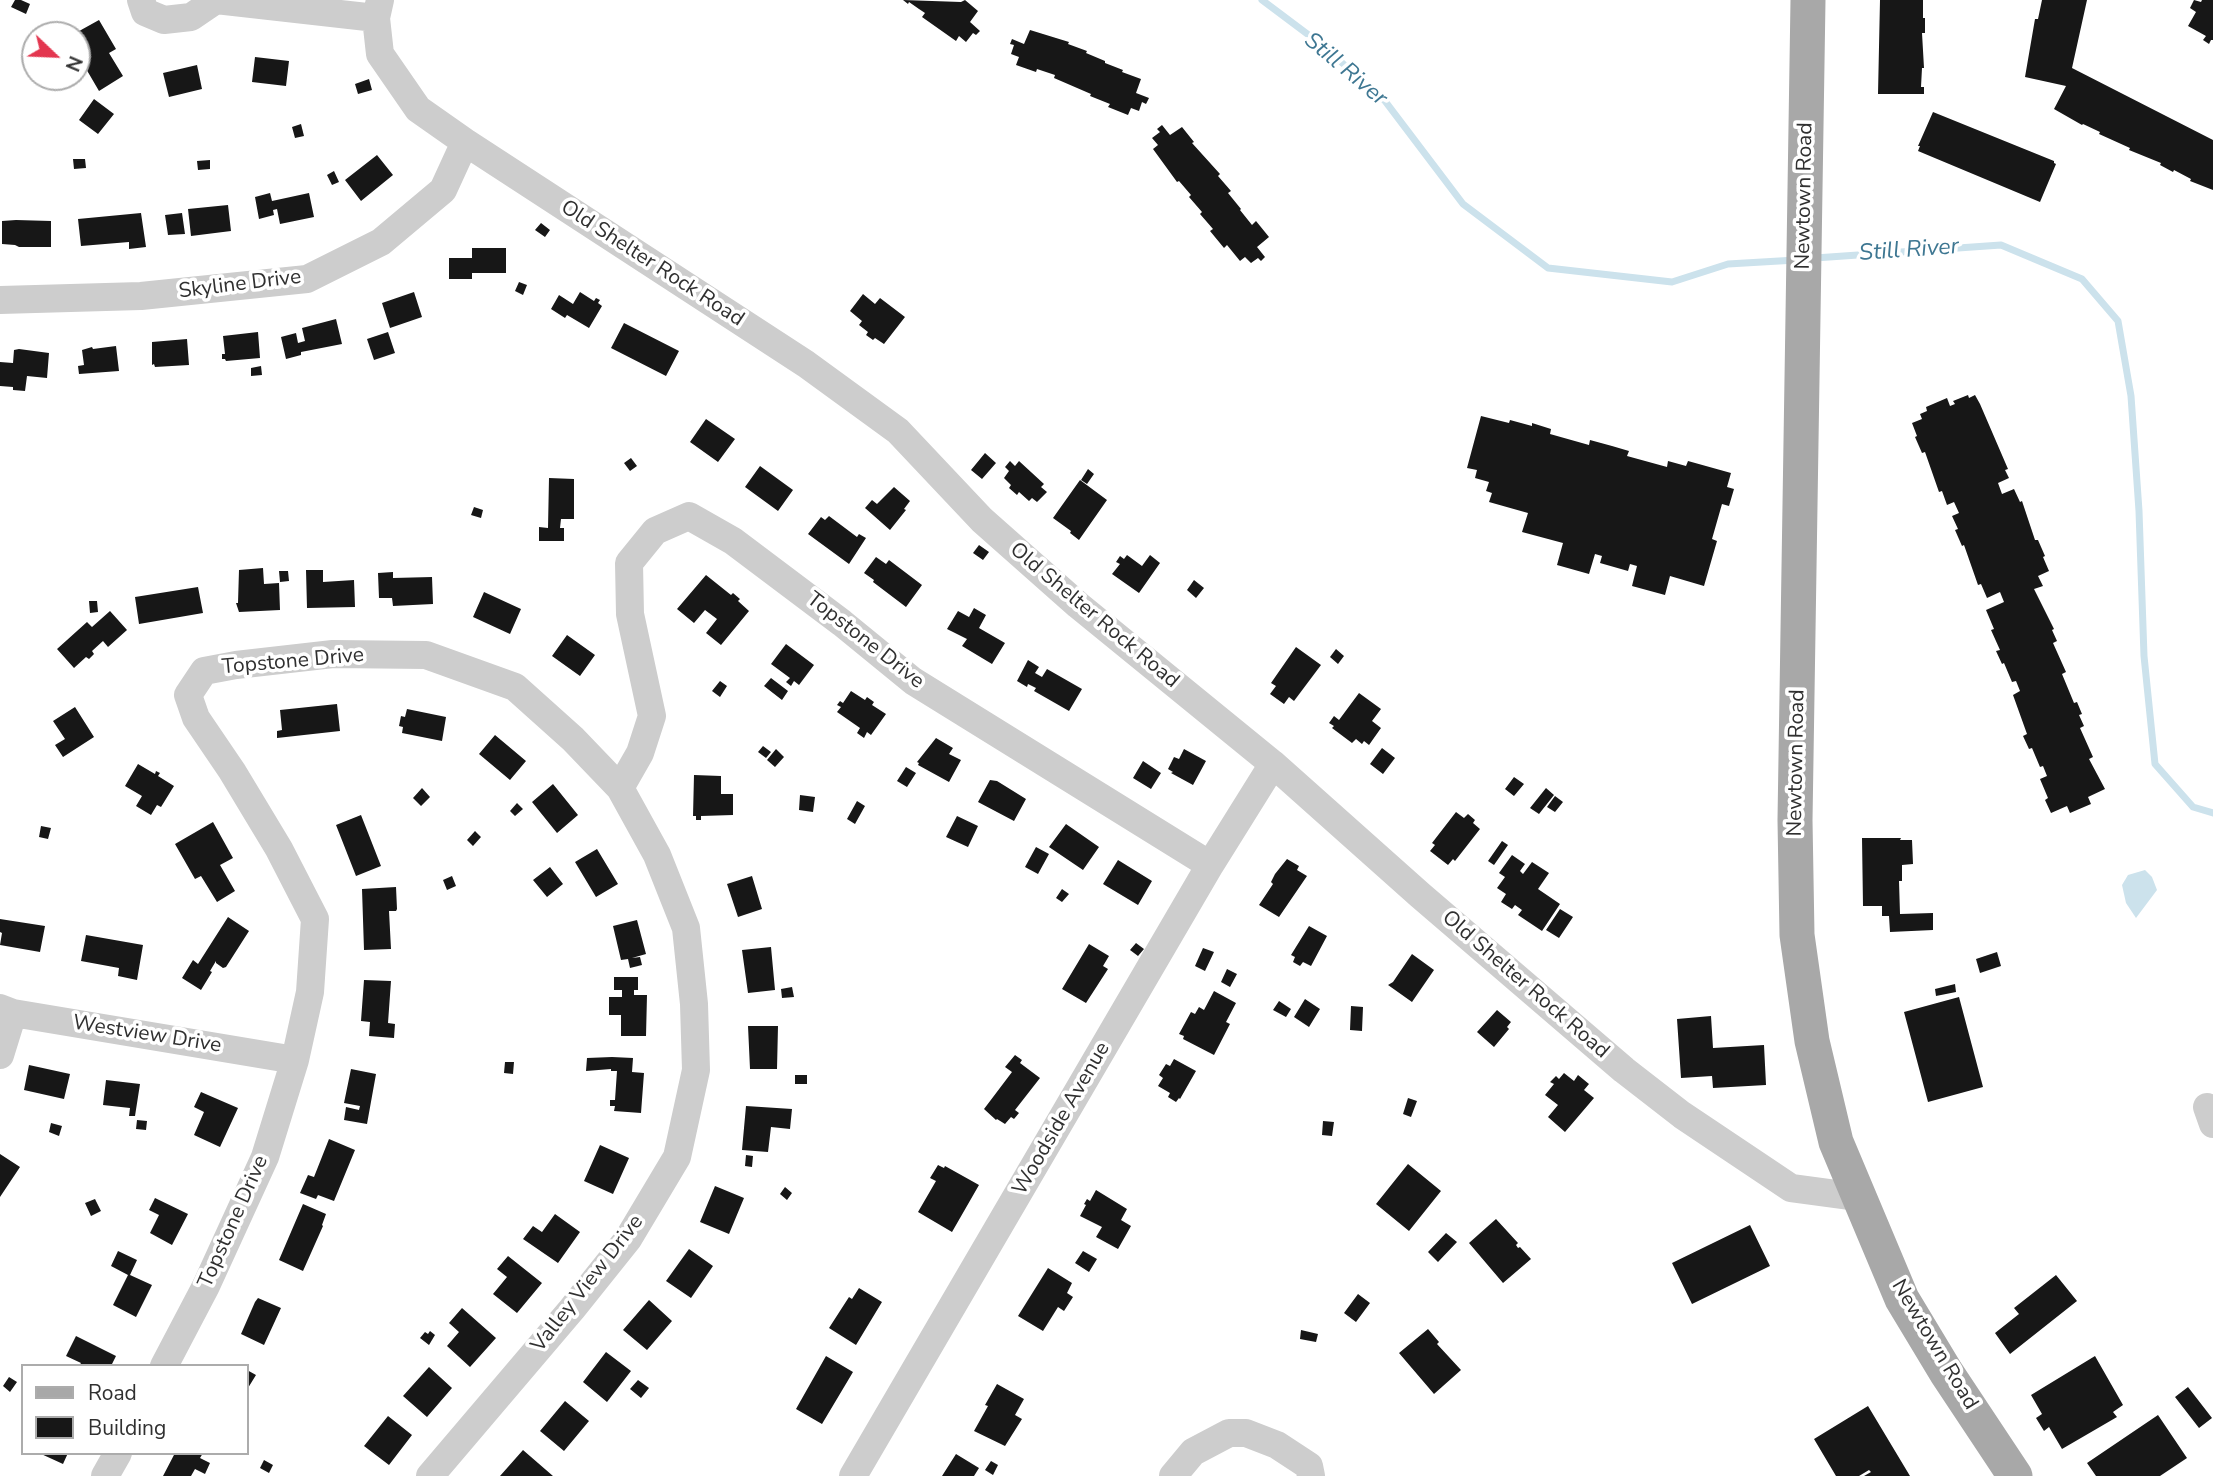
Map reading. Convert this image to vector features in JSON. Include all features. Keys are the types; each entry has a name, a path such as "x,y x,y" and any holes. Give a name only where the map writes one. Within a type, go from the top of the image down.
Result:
{"main road":[{"name":"Newtown Road","path":"1808,0 1795,820 1797,935 1812,1041 1836,1142 1858,1197 1902,1299 1946,1372 2015,1476"}],"street":[{"path":"141,0 145,12 164,20 191,18 216,0 378,9"},
{"name":"Old Shelter Rock Road","path":"378,9 380,54 418,109 806,364 898,431 982,520 1077,605 1273,764 1420,895 1624,1070 1682,1115 1791,1188 1858,1197"},
{"name":"Skyline Drive","path":"0,300 141,296 307,278 381,242 443,190 465,142"},
{"name":"Topstone Drive","path":"165,1364 206,1286 265,1157 295,1060 310,992 315,919 279,849 196,718 188,695 204,671 333,653 426,655 515,687 573,739 620,788 640,753 652,716 631,614 629,563 654,531 688,516 733,541 913,681 1210,865"},
{"name":"Woodside Avenue","path":"853,1476 1210,865 1273,764"},
{"name":"Valley View Drive","path":"430,1476 628,1239 677,1157 696,1070 694,1004 686,928 657,855 620,788"},
{"path":"0,1055 6,1011"},
{"name":"Westview Drive","path":"6,1011 295,1060"},
{"path":"1173,1476 1193,1452 1229,1433 1246,1433 1277,1445 1309,1466 1311,1476"},
{"path":"106,1476 117,1455"}],"water":[{"path":"2145,870 2152,877 2157,890 2136,918 2126,903 2122,885 2128,875"}],"building":[{"path":"15,0 30,4 26,14 11,7"},
{"path":"903,0 965,0 978,11 970,22 980,31 976,35 973,33 966,42 959,36 956,41 922,17 925,13"},
{"path":"1880,0 1923,0 1925,33 1922,33 1924,68 1921,87 1924,87 1924,94 1878,94"},
{"path":"2042,0 2087,0 2072,68 2213,140 2213,190 2129,150 2130,148 2054,109 2066,86 2025,77 2035,19 2038,19"},
{"path":"2194,0 2213,0 2213,40 2209,44 2203,40 2206,36 2188,26 2196,12 2190,8"},
{"path":"99,20 116,49 109,53 123,76 99,91 91,77 91,24"},
{"path":"1030,30 1069,42 1068,44 1123,70 1122,72 1141,79 1136,93 1149,98 1146,104 1142,102 1139,111 1131,108 1128,115 1108,107 1110,104 1090,96 1091,94 1054,78 1055,75 1016,65 1019,57 1011,54 1014,45 1010,44 1012,39 1024,44"},
{"path":"255,57 289,61 286,86 252,82"},
{"path":"197,65 202,89 169,97 163,73"},
{"path":"369,79 372,90 358,94 355,84"},
{"path":"94,99 114,114 98,134 79,120"},
{"path":"1933,112 2054,161 2056,164 2040,202 1918,151"},
{"path":"301,124 304,136 295,138 292,127"},
{"path":"1162,125 1170,135 1182,127 1194,142 1192,143 1220,174 1218,176 1231,191 1228,193 1240,210 1252,225 1256,221 1269,237 1257,247 1265,257 1261,261 1258,258 1251,263 1245,257 1240,261 1227,245 1224,248 1210,231 1213,229 1189,197 1191,195 1177,182 1153,149 1158,145 1152,138 1160,132 1157,129"},
{"path":"377,155 393,175 361,201 345,180"},
{"path":"73,159 85,159 86,168 74,169"},
{"path":"210,160 210,169 198,170 197,161"},
{"path":"334,171 339,182 332,185 327,175"},
{"path":"270,193 272,201 309,193 314,217 280,224 277,209 273,210 274,215 259,219 255,197"},
{"path":"228,205 231,231 191,236 188,209"},
{"path":"141,213 146,247 129,249 129,242 81,246 78,219"},
{"path":"182,213 185,234 168,235 165,215"},
{"path":"2,221 51,221 51,247 2,244"},
{"path":"541,223 550,230 545,237 535,230"},
{"path":"472,248 506,248 506,273 472,273 472,279 449,279 449,258 472,258"},
{"path":"519,282 527,285 523,295 515,291"},
{"path":"414,292 422,317 390,328 382,303"},
{"path":"580,292 594,301 596,298 600,300 598,303 602,306 589,328 551,309 559,295 573,304"},
{"path":"863,294 875,304 880,298 905,317 884,344 866,335 868,332 859,325 862,321 850,311"},
{"path":"336,319 342,344 301,352 301,355 286,359 281,337 296,333 298,343 305,341 302,328"},
{"path":"624,323 679,351 666,376 611,348"},
{"path":"258,332 260,358 226,361 222,359 222,354 225,354 223,336"},
{"path":"388,332 395,353 374,360 367,339"},
{"path":"187,339 189,365 152,365 152,342"},
{"path":"116,346 119,371 79,374 78,366 84,365 82,350"},
{"path":"14,350 49,353 47,378 27,376 25,391 0,386 0,362 13,363"},
{"path":"261,366 262,375 251,376 251,368"},
{"path":"1968,395 1969,398 1975,395 1980,404 2008,469 2005,470 2009,478 1998,483 2002,494 2014,489 2020,502 2022,501 2035,540 2038,540 2045,556 2043,557 2049,571 2038,576 2043,586 2034,589 2054,629 2052,630 2057,641 2053,643 2066,672 2062,674 2074,703 2077,702 2082,714 2079,715 2084,726 2080,728 2093,757 2089,759 2105,789 2088,797 2091,804 2070,813 2067,806 2051,813 2045,800 2048,798 2040,779 2047,776 2023,736 2027,734 2013,695 2020,691 2016,681 2012,682 1996,651 2000,650 1986,610 2004,602 2000,592 1987,598 1981,584 1978,585 1964,545 1962,546 1955,530 1958,529 1952,516 1959,513 1954,502 1947,505 1942,491 1939,492 1925,452 1922,453 1915,437 1917,436 1912,423 1922,419 1920,414 1927,411 1926,407 1947,398 1950,406 1955,404 1953,401"},
{"path":"1481,416 1509,423 1510,420 1532,426 1532,423 1551,429 1550,434 1589,445 1590,440 1612,446 1629,451 1627,456 1667,467 1668,461 1686,466 1688,461 1731,473 1727,487 1734,489 1729,506 1722,504 1712,539 1717,541 1704,586 1670,576 1665,595 1632,586 1637,566 1630,564 1628,571 1600,563 1602,556 1595,554 1589,574 1557,565 1563,543 1522,532 1528,513 1489,502 1492,493 1486,491 1489,482 1475,478 1477,470 1467,468"},
{"path":"706,419 735,439 718,462 690,442"},
{"path":"985,453 996,463 982,479 971,470"},
{"path":"631,458 637,466 630,471 624,463"},
{"path":"1010,461 1015,466 1019,461 1044,484 1041,487 1047,492 1037,502 1032,498 1029,501 1019,492 1017,495 1009,488 1011,485 1004,478 1009,471 1005,467"},
{"path":"760,466 793,490 778,511 745,487"},
{"path":"1088,469 1094,474 1087,484 1081,480"},
{"path":"549,478 574,479 574,519 561,519 560,528 564,528 564,541 539,541 539,527 548,528"},
{"path":"1080,480 1107,500 1079,540 1053,518"},
{"path":"894,487 910,501 890,530 865,508 872,500 877,504"},
{"path":"474,507 483,510 481,518 471,515"},
{"path":"829,516 857,537 859,534 866,538 849,564 808,534 821,517 825,520"},
{"path":"979,545 989,552 983,560 973,553"},
{"path":"1127,555 1142,566 1150,555 1160,563 1139,593 1112,574 1120,564 1116,562 1120,556 1124,559"},
{"path":"876,557 886,564 889,560 922,585 906,607 864,573"},
{"path":"263,568 264,584 279,583 280,610 239,612 236,603 239,570"},
{"path":"306,570 323,570 323,582 354,580 355,607 307,608"},
{"path":"279,571 288,571 289,581 280,582"},
{"path":"393,572 393,578 432,577 433,604 393,606 392,598 379,598 378,573"},
{"path":"706,575 731,595 733,593 749,611 721,645 706,633 717,619 705,610 694,623 677,609"},
{"path":"1194,580 1204,588 1196,598 1187,590"},
{"path":"198,587 203,613 139,624 135,597"},
{"path":"484,592 521,609 510,634 473,617"},
{"path":"89,601 97,601 98,612 90,613"},
{"path":"974,608 986,615 979,628 1005,643 992,664 962,646 967,639 947,629 958,611 969,617"},
{"path":"110,611 127,630 108,647 103,641 92,651 94,654 89,659 86,657 74,668 57,649 87,622 92,627"},
{"path":"567,635 595,655 580,676 552,656"},
{"path":"786,644 814,665 799,685 794,681 791,686 786,682 790,678 771,664"},
{"path":"1296,647 1321,665 1294,701 1289,697 1284,704 1270,694 1276,686 1271,683"},
{"path":"1336,649 1344,656 1338,664 1330,657"},
{"path":"1028,660 1039,667 1035,673 1042,677 1047,669 1082,689 1069,711 1034,691 1036,688 1028,684 1027,687 1017,681"},
{"path":"771,678 788,691 782,700 764,686"},
{"path":"720,681 727,686 720,697 712,691"},
{"path":"851,691 865,700 867,697 874,702 872,705 886,714 871,735 867,732 864,738 857,733 860,728 837,712 841,707 837,705 840,701 843,703"},
{"path":"1359,693 1381,709 1372,721 1381,728 1369,745 1356,739 1352,743 1329,723 1334,716 1339,720"},
{"path":"337,704 340,731 277,738 277,731 282,730 280,710"},
{"path":"75,707 94,737 63,757 55,745 65,739 53,721"},
{"path":"407,709 446,717 442,741 402,733 403,727 399,726 401,716 405,717"},
{"path":"495,735 526,761 510,780 479,754"},
{"path":"936,738 953,748 949,754 961,760 949,782 917,762"},
{"path":"763,746 771,752 766,758 758,752"},
{"path":"1382,748 1395,758 1383,774 1370,764"},
{"path":"776,749 784,757 775,767 767,760"},
{"path":"1184,749 1206,761 1193,785 1168,769 1174,757 1179,759"},
{"path":"1143,761 1161,773 1151,789 1133,778"},
{"path":"138,764 155,774 156,771 160,773 158,776 174,786 161,807 157,805 151,815 136,806 142,796 125,786"},
{"path":"906,767 916,773 907,787 897,781"},
{"path":"694,775 721,776 721,794 733,794 733,815 701,816 701,820 696,820 696,816 693,816"},
{"path":"1514,777 1524,784 1514,796 1505,789"},
{"path":"990,780 997,781 1026,799 1014,821 978,802"},
{"path":"553,784 578,815 557,833 532,802"},
{"path":"422,788 430,797 421,806 413,798"},
{"path":"1546,788 1554,795 1539,814 1530,808"},
{"path":"800,795 815,797 813,812 799,810"},
{"path":"1555,796 1563,802 1555,812 1547,807"},
{"path":"857,801 865,806 855,824 847,819"},
{"path":"517,803 523,809 515,816 510,811"},
{"path":"1456,812 1464,818 1468,814 1480,829 1455,861 1453,859 1448,865 1430,851 1435,845 1432,843"},
{"path":"361,815 381,866 356,876 336,825"},
{"path":"957,816 978,826 968,847 946,837"},
{"path":"213,822 233,858 220,865 235,891 217,902 201,876 195,879 175,844"},
{"path":"1066,824 1099,847 1083,870 1049,847"},
{"path":"41,826 51,828 48,839 39,837"},
{"path":"475,831 481,837 473,846 467,840"},
{"path":"1862,838 1912,840 1913,864 1902,865 1902,881 1899,881 1900,914 1933,913 1933,930 1890,932 1889,916 1882,916 1882,906 1863,906"},
{"path":"1502,841 1508,845 1494,865 1488,861"},
{"path":"1036,847 1049,854 1038,874 1025,867"},
{"path":"597,849 618,884 596,897 575,862"},
{"path":"1512,855 1525,864 1520,871 1523,874 1532,862 1549,873 1538,889 1560,904 1542,931 1518,915 1522,910 1515,905 1512,909 1501,902 1506,894 1497,888 1505,877 1499,873"},
{"path":"1287,859 1299,866 1297,870 1307,876 1279,917 1259,905 1273,884 1271,882 1275,874"},
{"path":"1118,860 1152,881 1138,905 1103,884"},
{"path":"550,867 563,884 547,897 533,880"},
{"path":"452,876 456,886 447,890 443,880"},
{"path":"752,876 762,909 738,917 727,884"},
{"path":"396,887 397,909 389,911 391,949 364,950 362,889"},
{"path":"1062,889 1069,894 1062,902 1056,898"},
{"path":"1560,909 1573,917 1559,938 1546,930"},
{"path":"228,917 249,931 226,967 223,968 216,961 201,990 182,978 193,960 198,964"},
{"path":"0,919 45,926 40,952 0,945"},
{"path":"637,920 646,954 632,958 640,957 642,965 630,968 628,959 621,960 613,926"},
{"path":"1309,926 1327,936 1311,966 1303,962 1300,966 1293,962 1295,957 1291,955"},
{"path":"86,935 143,945 137,980 118,976 119,968 81,961"},
{"path":"1136,943 1144,949 1138,956 1130,950"},
{"path":"1089,944 1109,956 1103,966 1108,969 1086,1003 1062,989"},
{"path":"771,947 775,990 748,993 742,950"},
{"path":"1203,948 1214,952 1205,971 1195,966"},
{"path":"1997,952 2001,966 1980,973 1976,959"},
{"path":"1412,954 1434,970 1412,1002 1388,985 1393,982"},
{"path":"1227,969 1237,974 1230,987 1221,982"},
{"path":"614,977 638,977 638,990 634,990 634,995 647,995 646,1036 621,1036 621,1015 609,1015 609,997 622,997 622,990 614,990"},
{"path":"364,980 391,981 388,1023 395,1024 394,1038 369,1036 370,1022 361,1021"},
{"path":"1955,984 1956,992 1936,996 1935,989"},
{"path":"792,987 794,997 782,998 781,989"},
{"path":"1214,991 1236,1003 1226,1022 1230,1024 1214,1055 1183,1039 1184,1036 1179,1034 1191,1012 1195,1014 1199,1007 1204,1010"},
{"path":"1959,997 1983,1087 1928,1102 1904,1012"},
{"path":"1305,999 1320,1009 1309,1027 1294,1017"},
{"path":"1279,1001 1291,1009 1286,1017 1273,1010"},
{"path":"1351,1006 1363,1007 1362,1031 1350,1030"},
{"path":"1497,1010 1511,1022 1507,1027 1509,1029 1494,1047 1477,1032"},
{"path":"1711,1016 1713,1048 1764,1045 1766,1085 1713,1088 1712,1076 1681,1078 1677,1019"},
{"path":"748,1026 778,1026 777,1069 750,1069"},
{"path":"1015,1055 1022,1060 1020,1063 1040,1078 1015,1110 1019,1113 1005,1124 984,1109 1012,1072 1005,1067"},
{"path":"587,1058 633,1058 632,1072 644,1073 641,1113 614,1111 615,1106 610,1106 610,1100 615,1100 617,1071 586,1071"},
{"path":"1174,1059 1196,1071 1176,1102 1168,1097 1170,1093 1158,1086 1163,1078 1159,1075 1166,1064 1170,1066"},
{"path":"505,1062 514,1062 513,1074 504,1073"},
{"path":"29,1065 70,1074 64,1099 24,1090"},
{"path":"351,1069 376,1074 367,1124 344,1120 346,1107 359,1110 360,1106 344,1103"},
{"path":"1564,1073 1574,1081 1578,1075 1589,1084 1584,1090 1594,1098 1565,1132 1548,1117 1558,1105 1545,1095 1554,1084 1550,1082 1556,1076 1559,1079"},
{"path":"795,1075 807,1075 807,1084 795,1084"},
{"path":"106,1080 140,1084 135,1116 129,1116 130,1108 103,1105"},
{"path":"201,1092 238,1108 220,1147 194,1135 204,1112 194,1107"},
{"path":"1408,1098 1417,1101 1411,1117 1403,1114"},
{"path":"746,1106 792,1109 790,1129 771,1127 768,1152 742,1150"},
{"path":"137,1120 147,1121 146,1130 136,1129"},
{"path":"1323,1121 1334,1122 1332,1136 1322,1135"},
{"path":"51,1123 62,1126 59,1136 49,1132"},
{"path":"329,1139 355,1150 334,1201 318,1195 316,1199 300,1193 308,1175 314,1177"},
{"path":"600,1145 629,1158 613,1194 584,1181"},
{"path":"0,1154 20,1167 0,1197"},
{"path":"746,1155 753,1156 752,1167 745,1166"},
{"path":"1408,1164 1441,1191 1409,1231 1376,1204"},
{"path":"938,1165 944,1168 945,1166 979,1185 952,1232 918,1212 936,1181 930,1178"},
{"path":"715,1186 744,1198 729,1234 700,1222"},
{"path":"785,1187 792,1193 787,1200 780,1194"},
{"path":"1096,1190 1127,1209 1121,1220 1131,1226 1118,1249 1096,1237 1102,1227 1080,1216 1087,1199 1090,1201"},
{"path":"155,1198 188,1214 172,1245 150,1233 159,1215 149,1210"},
{"path":"95,1199 101,1211 91,1216 85,1203"},
{"path":"303,1204 326,1214 303,1271 279,1260"},
{"path":"555,1214 580,1232 558,1263 523,1239 533,1226 542,1232"},
{"path":"1496,1219 1518,1243 1518,1248 1531,1259 1503,1283 1469,1243"},
{"path":"1750,1225 1770,1266 1692,1304 1672,1263"},
{"path":"1446,1233 1457,1242 1438,1262 1428,1252"},
{"path":"689,1249 713,1266 691,1298 666,1281"},
{"path":"118,1251 137,1260 130,1275 152,1285 136,1317 113,1305 128,1275 111,1266"},
{"path":"1083,1251 1097,1259 1089,1272 1075,1263"},
{"path":"508,1256 542,1283 517,1313 493,1294 507,1277 497,1269"},
{"path":"1048,1268 1072,1283 1067,1293 1073,1297 1064,1311 1058,1307 1043,1331 1018,1316"},
{"path":"2056,1275 2077,1301 2010,1354 1995,1333 2019,1314 2014,1308"},
{"path":"859,1288 882,1302 856,1345 829,1328 849,1297 852,1299"},
{"path":"1358,1294 1370,1303 1356,1322 1344,1313"},
{"path":"258,1298 281,1308 264,1345 241,1334"},
{"path":"649,1300 672,1321 647,1350 623,1330"},
{"path":"462,1308 496,1338 470,1367 447,1346 459,1332 449,1323"},
{"path":"1428,1329 1439,1342 1437,1344 1461,1370 1434,1394 1399,1353"},
{"path":"1301,1330 1318,1334 1316,1342 1300,1339"},
{"path":"430,1331 435,1335 429,1345 420,1338"},
{"path":"76,1336 116,1356 112,1364 80,1364 66,1356"},
{"path":"606,1352 631,1371 607,1402 583,1382"},
{"path":"826,1356 853,1372 822,1424 796,1409"},
{"path":"2095,1356 2123,1405 2113,1412 2117,1417 2062,1449 2049,1427 2044,1431 2036,1418 2042,1414 2031,1395"},
{"path":"429,1367 452,1388 427,1417 403,1396"},
{"path":"248,1371 256,1375 248,1388"},
{"path":"9,1377 17,1382 10,1392 3,1386"},
{"path":"638,1380 649,1388 641,1398 630,1389"},
{"path":"997,1384 1024,1399 1015,1415 1022,1419 1005,1446 974,1431"},
{"path":"2188,1387 2212,1418 2199,1428 2175,1397"},
{"path":"565,1401 589,1421 564,1451 540,1431"},
{"path":"1868,1406 1910,1476 1864,1476 1871,1472 1869,1470 1859,1476 1836,1476 1814,1439"},
{"path":"2158,1415 2187,1458 2160,1476 2096,1476 2087,1463"},
{"path":"388,1416 412,1435 389,1465 364,1446"},
{"path":"523,1450 553,1476 500,1476"},
{"path":"956,1454 979,1468 974,1476 942,1476"},
{"path":"43,1455 67,1455 63,1464"},
{"path":"174,1455 202,1455 200,1458 210,1463 205,1474 195,1469 191,1476 163,1476"},
{"path":"264,1460 273,1465 269,1473 260,1468"},
{"path":"991,1461 998,1465 993,1475 985,1470"}],"waterway":[{"name":"Still River","path":"1262,0 1322,45 1385,101 1463,204 1548,268 1672,282 1728,264 1796,260"},
{"name":"Still River","path":"1815,258 2001,245 2082,279 2118,321 2131,396 2139,511 2144,656 2155,764 2193,807 2213,813"}]}
